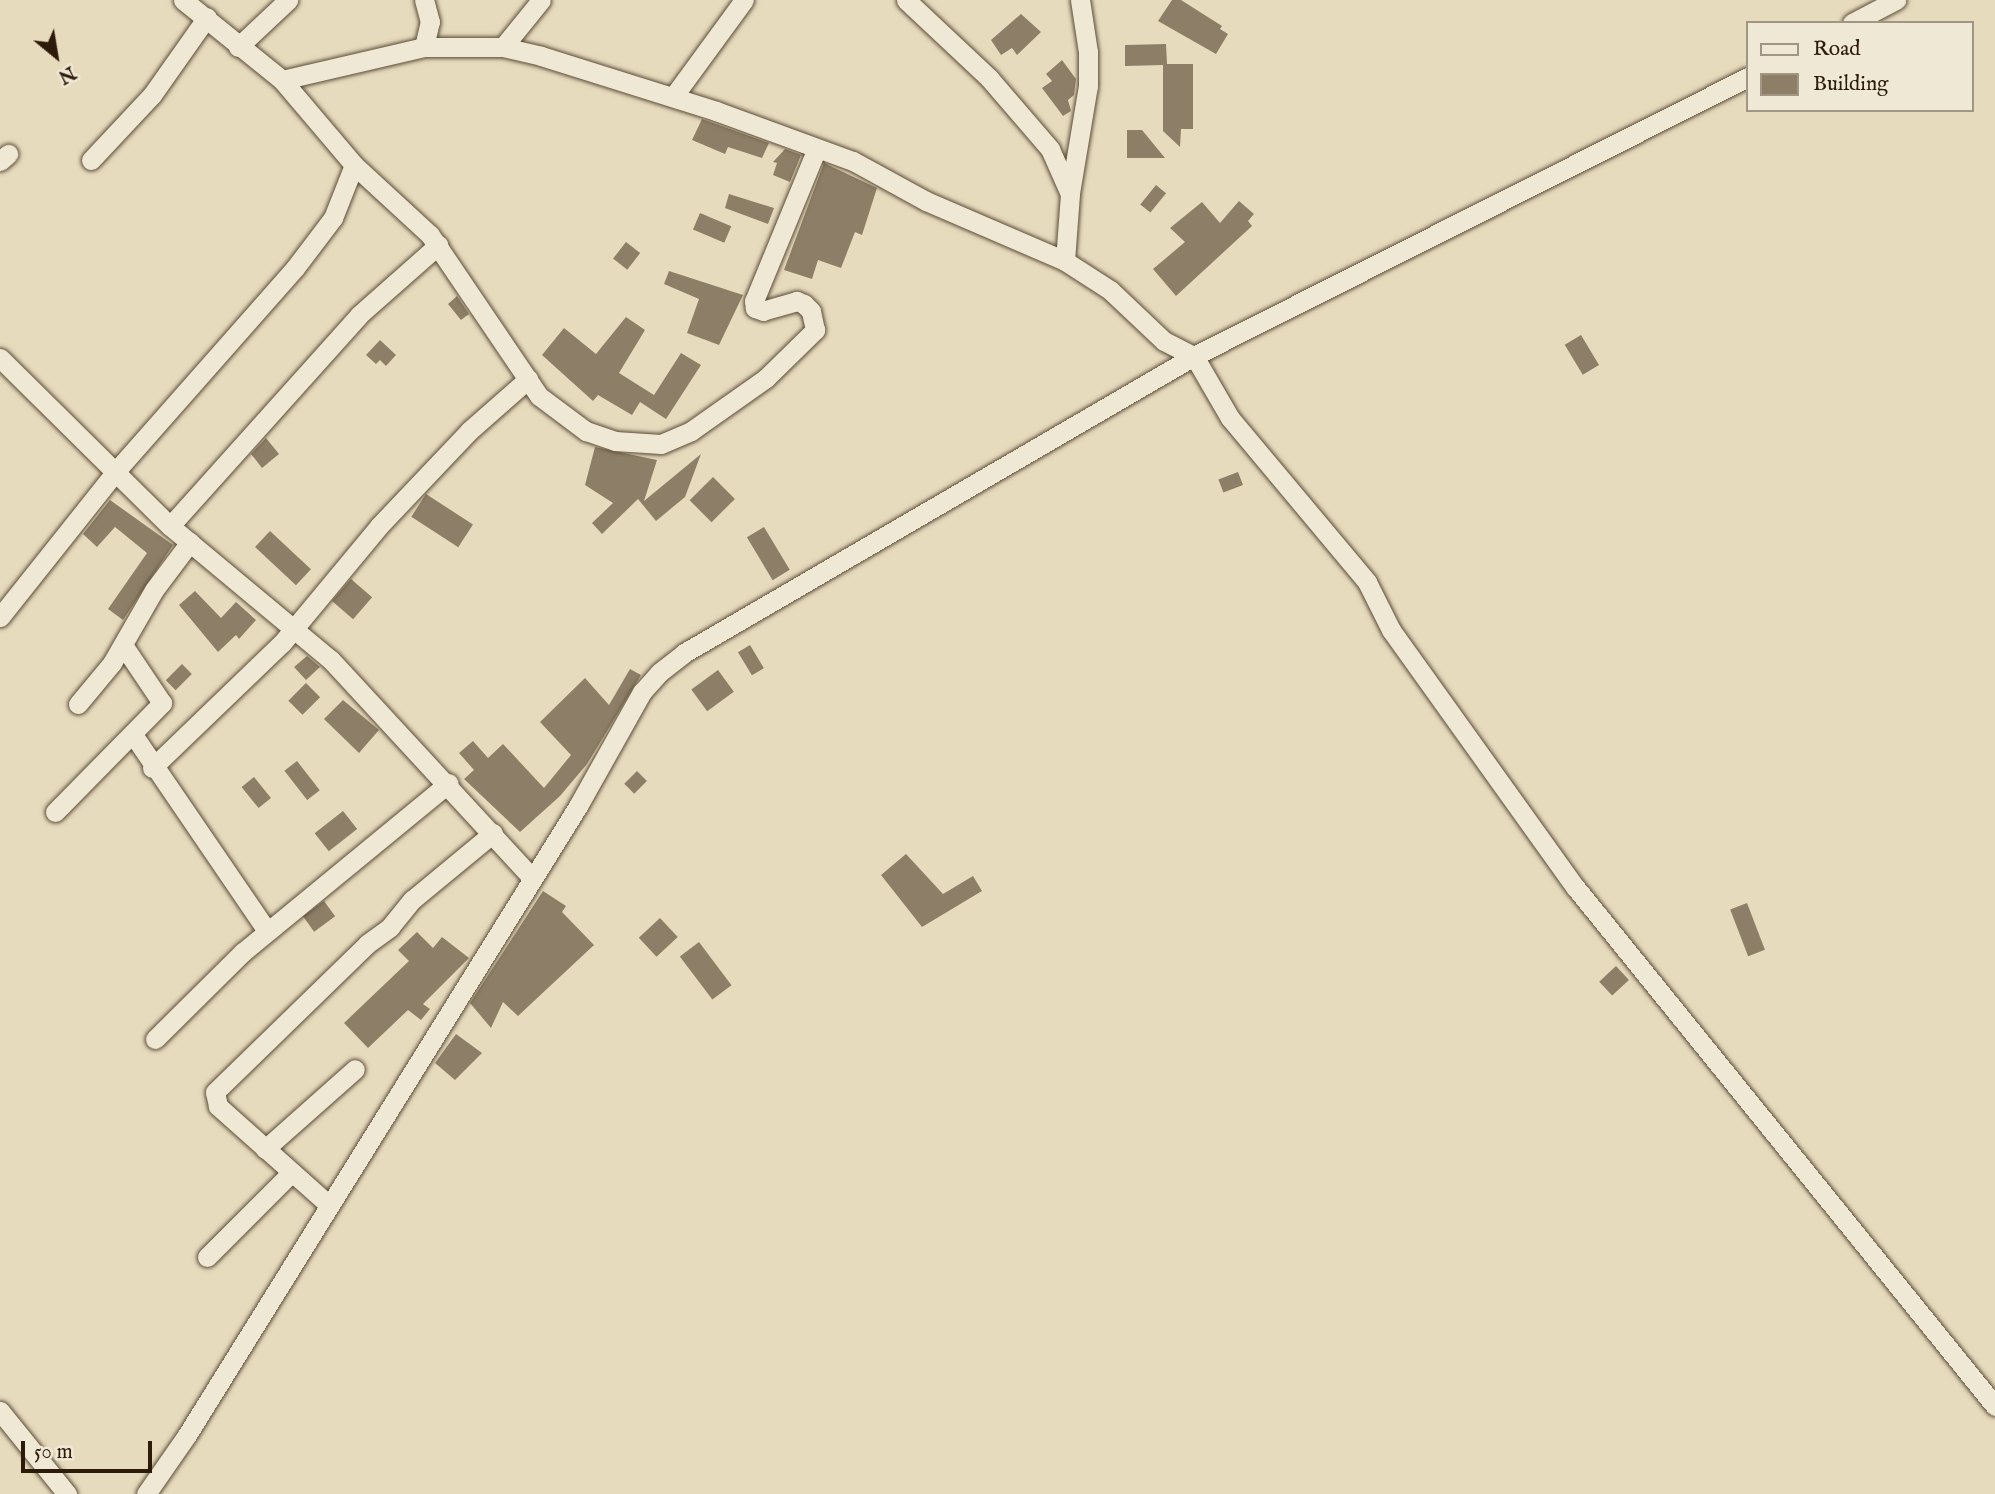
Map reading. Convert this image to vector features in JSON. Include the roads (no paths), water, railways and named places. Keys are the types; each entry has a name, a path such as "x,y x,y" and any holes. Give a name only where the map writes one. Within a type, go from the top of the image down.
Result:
{"street":[{"path":"183,0 282,80 354,165 403,206 438,245 539,396 586,431 639,445 661,444 691,431 766,378 815,330 811,311 804,304 797,301 763,312 755,308 754,301 817,148"},
{"path":"238,47 288,0"},
{"path":"424,47 430,22 425,0"},
{"path":"503,47 541,0"},
{"path":"673,97 744,0"},
{"path":"906,0 1033,124 1050,149 1070,194"},
{"path":"1065,261 1070,194 1088,86 1080,0"},
{"path":"1856,21 1896,0"},
{"path":"90,160 152,95 207,17"},
{"path":"282,80 424,47 503,47 673,97 817,148 1065,261 1110,290 1164,341 1194,356 1238,429 1367,582 1391,630 1576,888 1995,1406"},
{"path":"146,1494 533,878 642,692 668,665 1194,356 1746,78"},
{"path":"0,617 116,471 295,268 332,218 354,165"},
{"path":"170,526 359,315 438,245"},
{"path":"0,358 170,526 331,660 449,783 533,878"},
{"path":"0,387 15,374"},
{"path":"152,768 282,643 292,626 469,431 528,379"},
{"path":"78,704 123,645 190,542"},
{"path":"55,812 134,736 162,704 123,645"},
{"path":"134,736 152,768 267,931"},
{"path":"155,1039 267,931 449,783"},
{"path":"329,1205 218,1106 215,1092 390,927 412,900 493,833"},
{"path":"265,1149 355,1069"},
{"path":"207,1257 292,1172"},
{"path":"0,1411 66,1494"}]}
